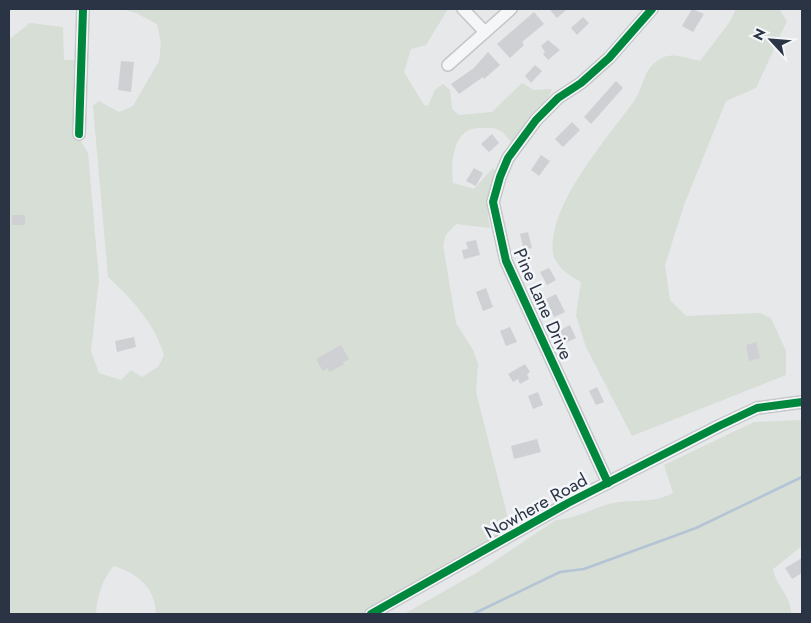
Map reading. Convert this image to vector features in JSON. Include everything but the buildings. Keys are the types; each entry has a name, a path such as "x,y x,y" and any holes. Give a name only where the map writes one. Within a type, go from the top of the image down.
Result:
{"street":[{"path":"78,134 83,9"},
{"path":"463,9 485,32"},
{"path":"448,65 510,9"},
{"name":"Pine Lane Drive","path":"608,484 506,261 493,202 508,158 536,120 558,98 581,83 609,58 652,9"},
{"name":"Nowhere Road","path":"371,614 568,503 747,412 757,408 802,402"}],"shaded area":[{"path":"122,9 448,9 426,45 411,49 404,72 424,105 428,106 435,90 443,84 450,90 452,109 459,115 492,112 522,83 534,90 552,89 545,106 511,142 500,130 493,128 471,129 459,139 453,161 453,183 474,189 493,168 496,172 488,217 490,228 456,224 446,235 443,245 456,323 473,350 478,364 476,392 510,526 478,551 365,614 156,614 152,596 144,583 131,573 114,566 101,588 96,614 9,614 9,37 11,38 30,23 63,27 64,60 79,60 74,130 88,153 99,279 91,351 99,373 121,380 131,370 142,377 158,367 164,355 149,322 126,294 108,277 93,106 99,101 119,112 133,106 159,61 161,43 157,24 136,13"},
{"path":"736,9 779,9 787,21 756,88 726,101 684,205 665,265 670,300 686,316 760,313 771,318 786,351 786,375 632,436 586,347 576,316 581,282 568,274 554,258 554,234 569,193 595,153 638,95 647,72 651,67 666,56 700,61 729,23"},
{"path":"802,420 802,546 773,569 777,581 789,602 791,614 404,614 478,572 556,520 576,516 609,504 656,499 673,493 664,465 754,422"}],"waterway":[{"path":"473,614 560,572 584,569 696,528 802,477"}],"cycle path":[{"path":"79,134 83,9"},
{"path":"608,483 506,261 493,202 508,158 536,120 558,98 581,83 609,58 652,9"},
{"path":"371,614 568,503 719,426 757,408 802,402"}]}
